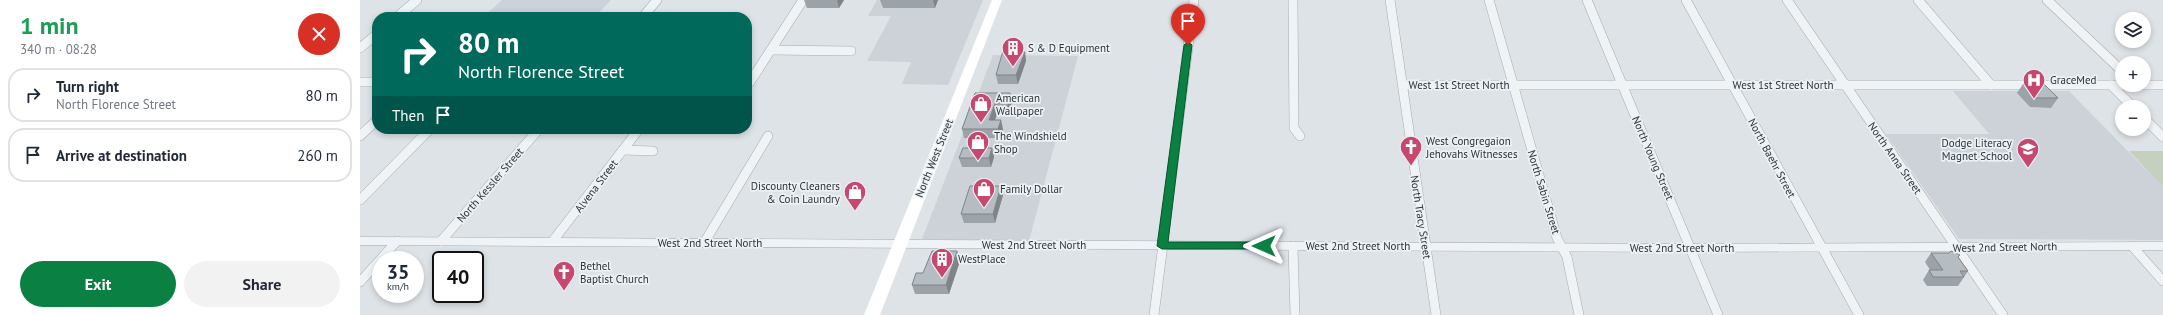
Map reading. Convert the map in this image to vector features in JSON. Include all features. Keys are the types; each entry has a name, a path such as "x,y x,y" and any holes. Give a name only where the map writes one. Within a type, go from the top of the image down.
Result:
{"main road":[{"name":"North West Street","path":"872,315 996,0"}],"street":[{"path":"403,12 417,0"},
{"path":"647,12 657,0"},
{"path":"752,77 804,0"},
{"path":"1154,315 1194,0"},
{"path":"1293,0 1294,128 1300,136"},
{"name":"North Tracy Street","path":"1390,0 1436,315"},
{"name":"North Sabin Street","path":"1489,0 1512,85 1557,238 1567,257 1579,315"},
{"name":"North Young Street","path":"1587,0 1718,315"},
{"name":"North Baehr Street","path":"1686,0 1858,315"},
{"name":"North Anna Street","path":"1787,0 2003,315"},
{"path":"1918,0 1991,85"},
{"path":"2047,0 2115,64"},
{"path":"360,48 372,38"},
{"path":"770,50 851,51"},
{"path":"360,82 372,82"},
{"name":"West 1st Street North","path":"1402,85 2115,85"},
{"path":"2111,85 2126,100"},
{"name":"West 1st Street North","path":"2151,85 2163,85"},
{"path":"360,136 372,125"},
{"path":"2151,125 2163,137"},
{"path":"360,200 425,134"},
{"name":"North Kessler Street","path":"441,242 535,134"},
{"name":"Alvena Street","path":"552,242 635,134"},
{"path":"704,244 768,136"},
{"path":"623,150 653,151"},
{"name":"West 2nd Street North","path":"360,241 1690,248 2163,246"},
{"path":"360,282 397,241"},
{"path":"1293,246 1295,315"},
{"path":"2132,246 2163,281"}],"shaded area":[{"path":"502,0 611,0 600,12 489,12"},
{"path":"877,0 983,0 948,85 902,84 911,62 867,61 891,16 868,16"},
{"path":"993,55 1078,56 1029,241 922,239"},
{"name":"Dodge Literacy Magnet School","path":"1953,91 2069,91 2163,187 2163,240 1959,239 1886,134 1989,134"}],"green space":[{"path":"2129,151 2163,151 2163,187"}],"building":[{"path":"1003,51 1025,52 1016,75 996,75"},
{"path":"2023,84 2044,84 2058,98 2036,98"},
{"path":"975,93 1010,93 1007,102 996,101 989,120 1001,120 998,129 962,129"},
{"path":"963,148 992,148 989,158 959,158"},
{"path":"970,186 1001,186 993,214 961,214"},
{"path":"932,251 957,251 946,285 912,285 916,273 923,273"},
{"path":"1951,251 1960,255 1958,257 1968,271 1960,271 1964,277 1933,277 1929,270 1943,270 1931,253 1949,253"}],"place":[{"name":"S & D Equipment","path":"1013,68"},
{"name":"GraceMed","path":"2034,100"},
{"name":"American Wallpaper","path":"981,124"},
{"name":"The Windshield Shop","path":"978,162"},
{"name":"West Congregaion Jehovahs Witnesses","path":"1411,166"},
{"name":"Dodge Literacy Magnet School","path":"2028,168"},
{"name":"Family Dollar","path":"984,208"},
{"name":"Discounty Cleaners & Coin Laundry","path":"855,212"},
{"name":"WestPlace","path":"942,278"},
{"name":"Bethel Baptist Church","path":"564,292"}],"route":[{"path":"1188,45 1162,246 1264,246"}]}
